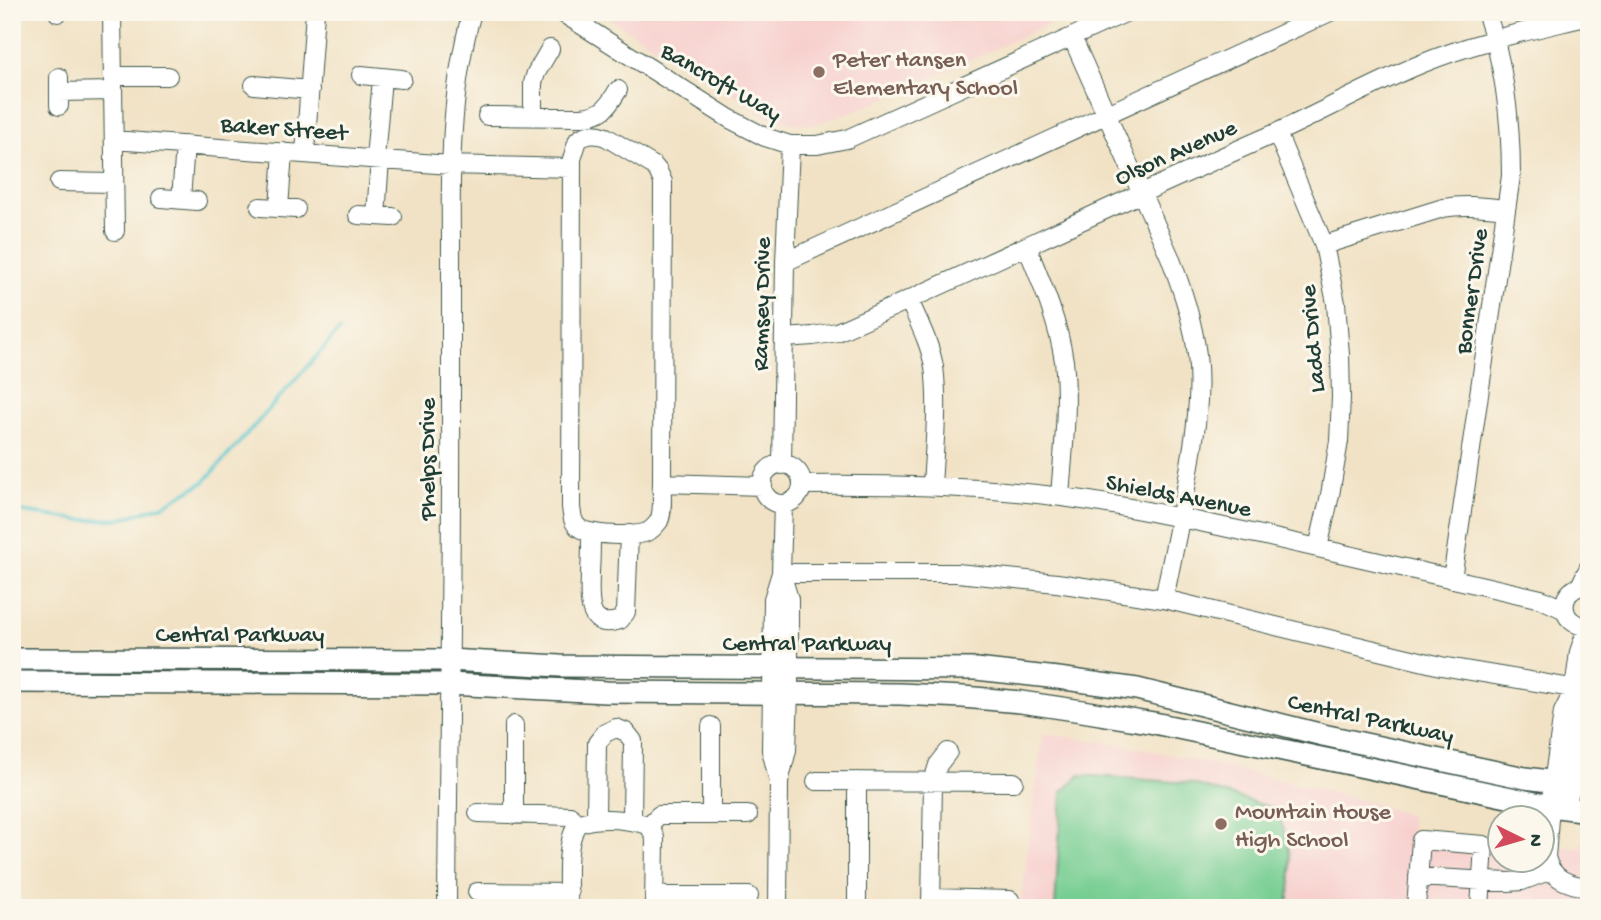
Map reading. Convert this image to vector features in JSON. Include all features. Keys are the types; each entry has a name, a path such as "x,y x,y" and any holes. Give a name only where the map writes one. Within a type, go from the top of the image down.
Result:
{"main road":[{"name":"Central Parkway","path":"12,659 448,660 560,666 976,669 1137,689 1324,735 1525,778 1571,784"},
{"name":"Central Parkway","path":"12,682 448,684 607,692 780,692 964,697 1082,710 1589,811"}],"street":[{"path":"112,12 115,231"},
{"path":"305,154 315,12"},
{"name":"Phelps Drive","path":"447,908 451,462 450,165 458,73 472,12"},
{"name":"Bancroft Way","path":"561,12 730,120 765,137 790,145"},
{"path":"790,145 817,145 847,139 1127,12"},
{"path":"785,262 1330,12"},
{"name":"Bonner Drive","path":"1452,579 1511,176 1507,101 1496,40 1486,12"},
{"name":"Olson Avenue","path":"784,338 837,332 1420,65 1496,40 1589,16"},
{"path":"1072,37 1170,257 1182,288 1198,356 1196,431 1164,599"},
{"path":"533,117 533,83 550,49"},
{"path":"361,75 402,79"},
{"path":"59,92 167,76"},
{"path":"358,215 384,217 377,159 383,78"},
{"path":"254,85 310,90"},
{"path":"487,116 533,117 584,126 647,162 658,171 663,182 662,483 658,522 644,533 591,533 576,525 571,507 572,168 575,148 584,126 592,116 604,111 618,90"},
{"name":"Ladd Drive","path":"1277,132 1324,245 1336,303 1341,397 1339,441 1318,548"},
{"name":"Baker Street","path":"114,140 450,165 572,168"},
{"path":"162,198 189,200 185,145"},
{"name":"Ramsey Drive","path":"782,465 790,145"},
{"path":"260,207 287,208 283,152"},
{"path":"59,182 114,183"},
{"path":"1324,245 1443,208 1481,206 1506,209"},
{"path":"1027,247 1052,309 1064,360 1066,392 1060,497"},
{"path":"909,300 928,345 933,366 936,409 932,487"},
{"path":"782,465 798,473 802,485 794,500 783,504 771,501 762,486 763,478 770,468 782,465"},
{"path":"662,483 762,486"},
{"name":"Shields Avenue","path":"802,485 880,484 1060,497 1181,518 1579,607"},
{"path":"779,908 779,782 771,750 780,692 780,668 789,598 781,573 783,504"},
{"path":"591,533 590,603 598,620 606,622 620,620 626,612 629,534"},
{"path":"1556,819 1571,784 1580,716 1582,691 1579,607 1589,567"},
{"path":"781,573 957,573 1057,583 1164,599 1441,666 1582,691"},
{"path":"514,725 514,814"},
{"path":"711,726 711,815"},
{"path":"596,819 597,743 605,733 617,729 626,732 633,741 640,823 655,838 655,902 749,896"},
{"path":"948,752 938,765 933,781 931,903 1010,900"},
{"path":"816,781 1014,782"},
{"path":"857,908 858,781"},
{"path":"478,813 570,816 577,824"},
{"path":"477,892 569,901 569,846 577,824 589,819 640,823 659,815 748,815"},
{"path":"1416,908 1421,840 1484,845 1480,908"},
{"path":"1418,877 1522,881 1540,874"},
{"path":"1555,874 1564,882 1585,883"}],"shaded area":[{"name":"Peter Hansen Elementary School","path":"599,12 1076,12 871,105 812,125 789,123 767,116"},
{"name":"Mountain House High School","path":"1043,733 1135,747 1373,803 1411,816 1411,831 1486,838 1486,874 1556,874 1556,846 1581,849 1582,842 1589,843 1589,908 1020,908"}],"green space":[{"path":"1080,775 1190,783 1276,809 1290,857 1291,881 1287,908 1055,908 1062,792"}],"waterway":[{"path":"22,512 80,520 121,519 164,505 204,482 339,331"}],"place":[{"name":"Peter Hansen Elementary School","path":"819,72"},
{"name":"Mountain House High School","path":"1221,824"}]}
